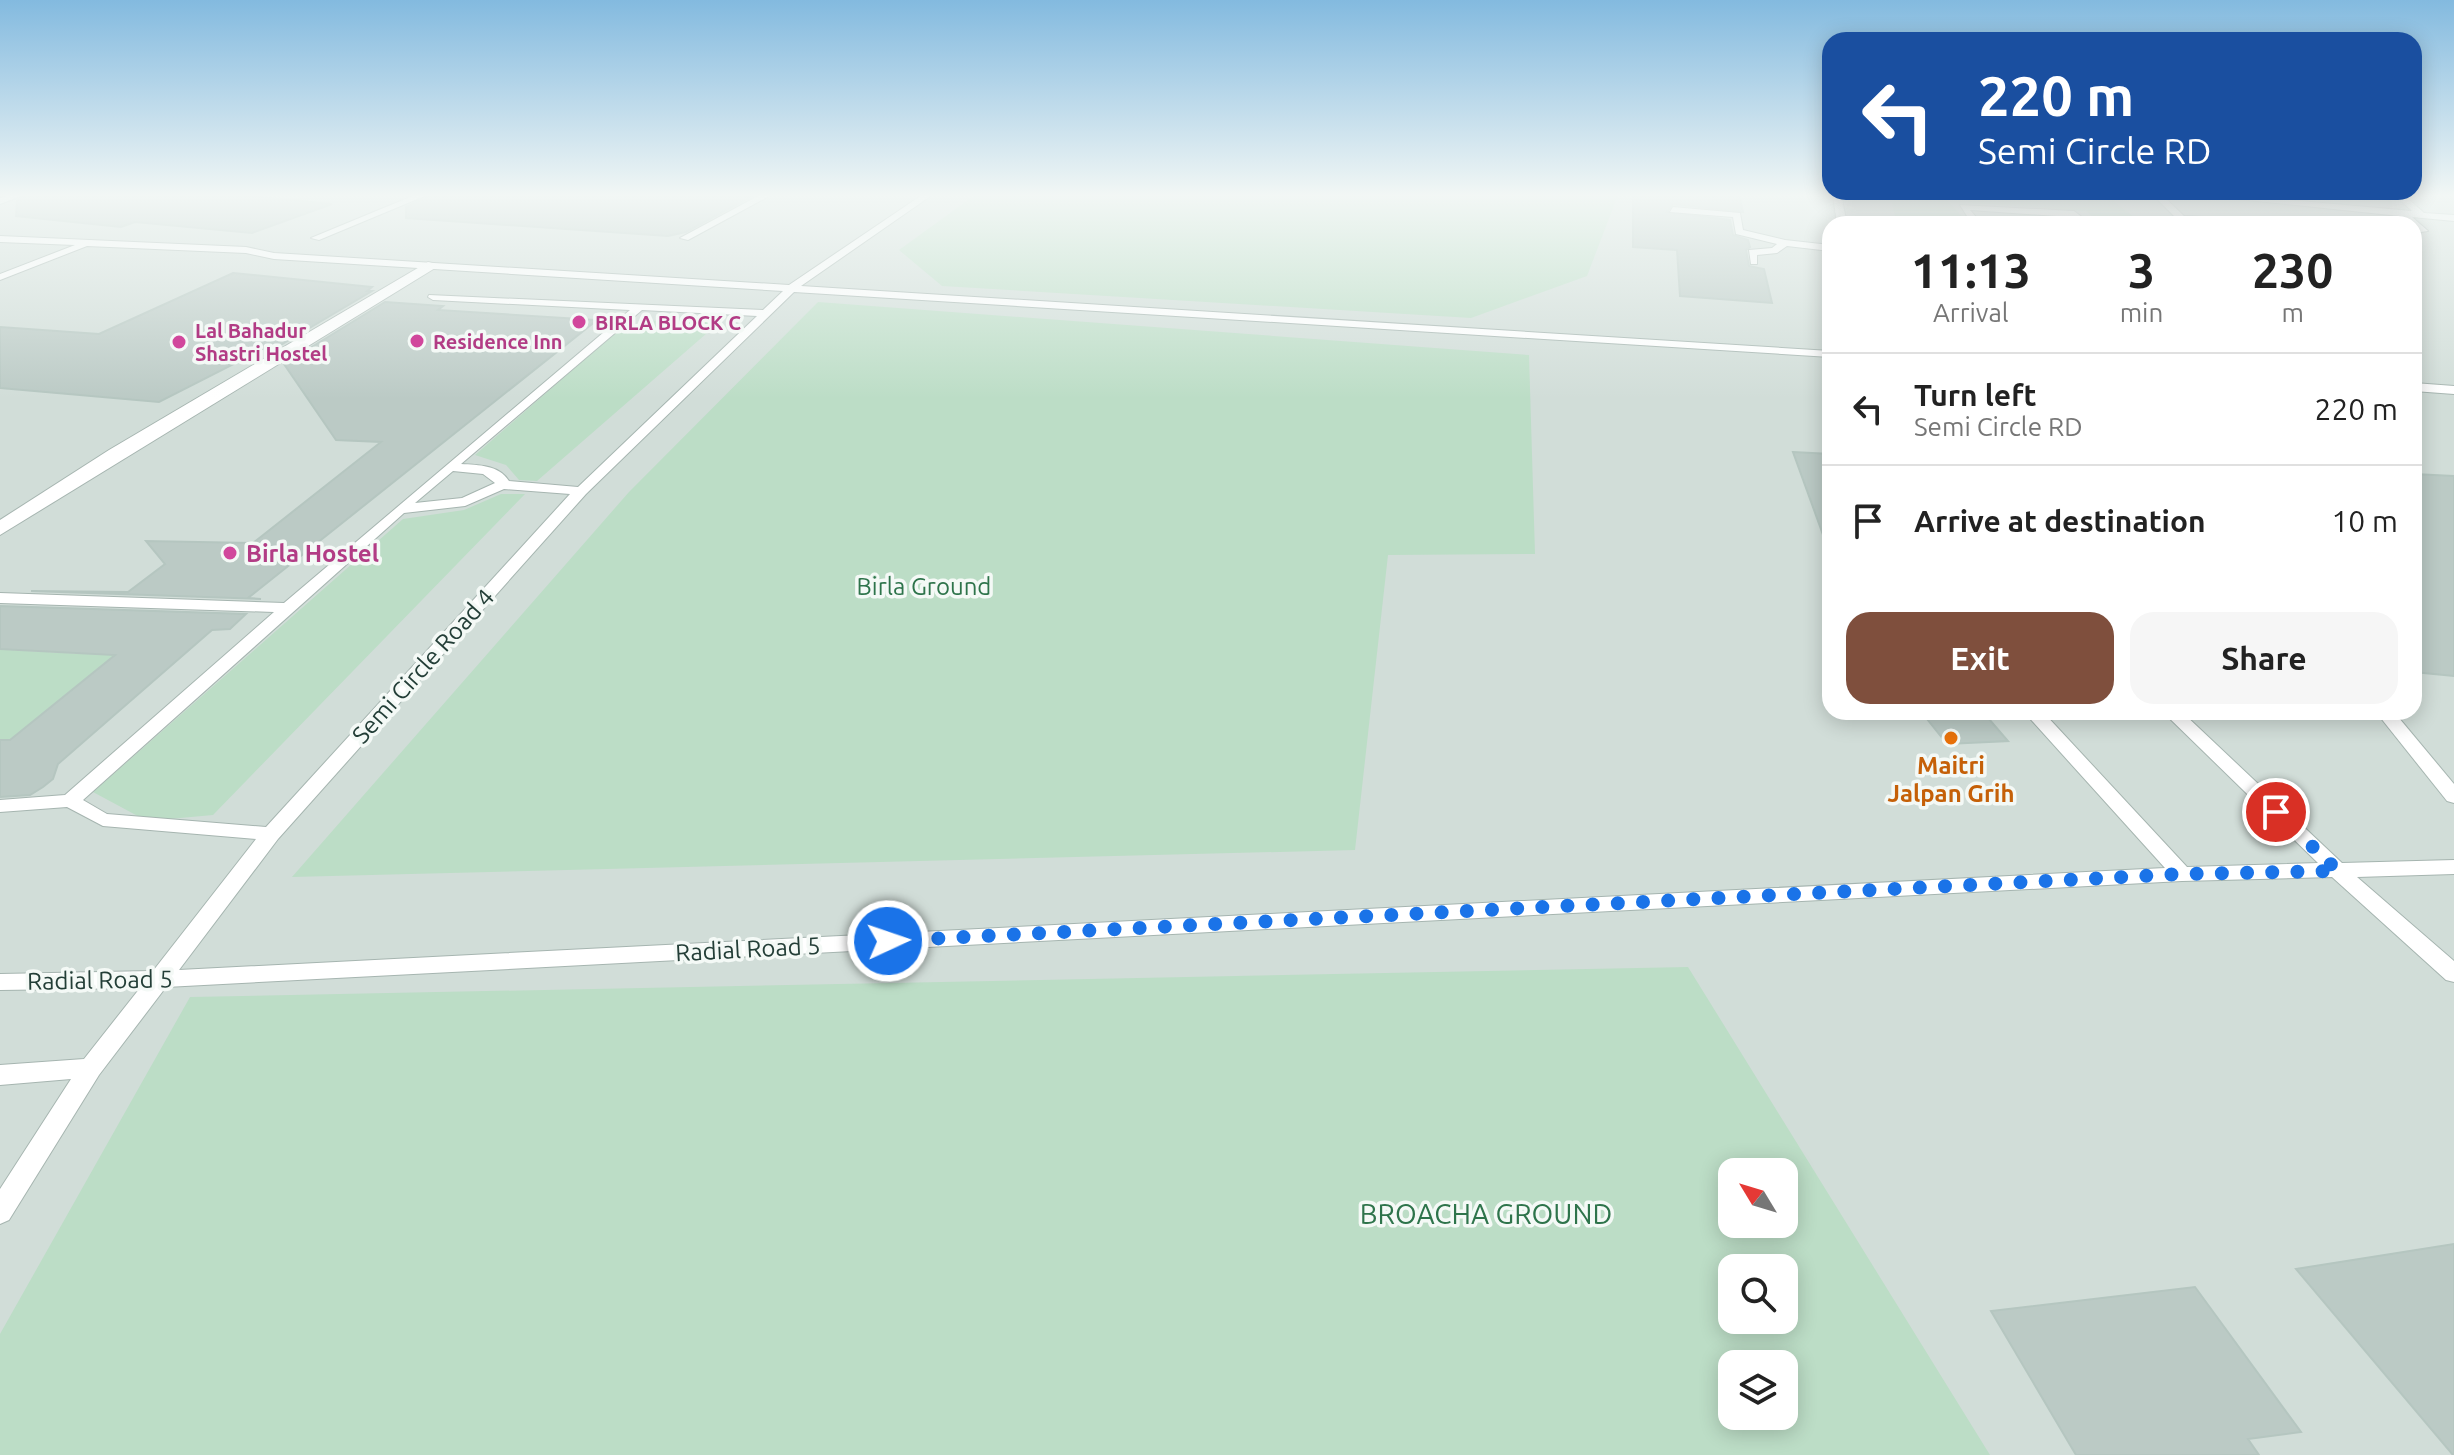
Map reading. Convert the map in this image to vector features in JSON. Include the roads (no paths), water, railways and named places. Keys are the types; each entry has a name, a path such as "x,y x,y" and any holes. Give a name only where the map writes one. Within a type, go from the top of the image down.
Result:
{"street":[{"path":"0,529 115,454 433,265"}],"lane":[{"path":"0,277 38,263"},
{"path":"396,263 1822,353"},
{"name":"Semi Circle Road 4","path":"0,1212 91,1068 271,834 581,491 792,288 829,263"},
{"path":"433,297 768,313"},
{"path":"70,801 400,509 638,308"},
{"path":"2422,388 2454,390"},
{"path":"450,467 486,470 502,479 502,485"},
{"path":"400,509 465,502 502,485 581,491"},
{"path":"0,598 288,608"},
{"path":"2040,720 2182,874"},
{"path":"2180,720 2338,871 2454,974"},
{"path":"2391,720 2454,797"},
{"path":"0,806 70,801 103,820 271,834"},
{"name":"Radial Road 5","path":"0,982 162,979 2182,874 2454,867"},
{"path":"0,1075 91,1068"}],"place":[{"name":"BIRLA BLOCK C","path":"579,322"},
{"name":"Residence Inn","path":"417,341"},
{"name":"Lal Bahadur Shastri Hostel","path":"179,342"},
{"name":"Birla Hostel","path":"230,553"},
{"name":"Maitri Jalpan Grih","path":"1951,738"}],"park label":[{"name":"Birla Ground","path":"924,586"},
{"name":"BROACHA GROUND","path":"1486,1213"}]}
